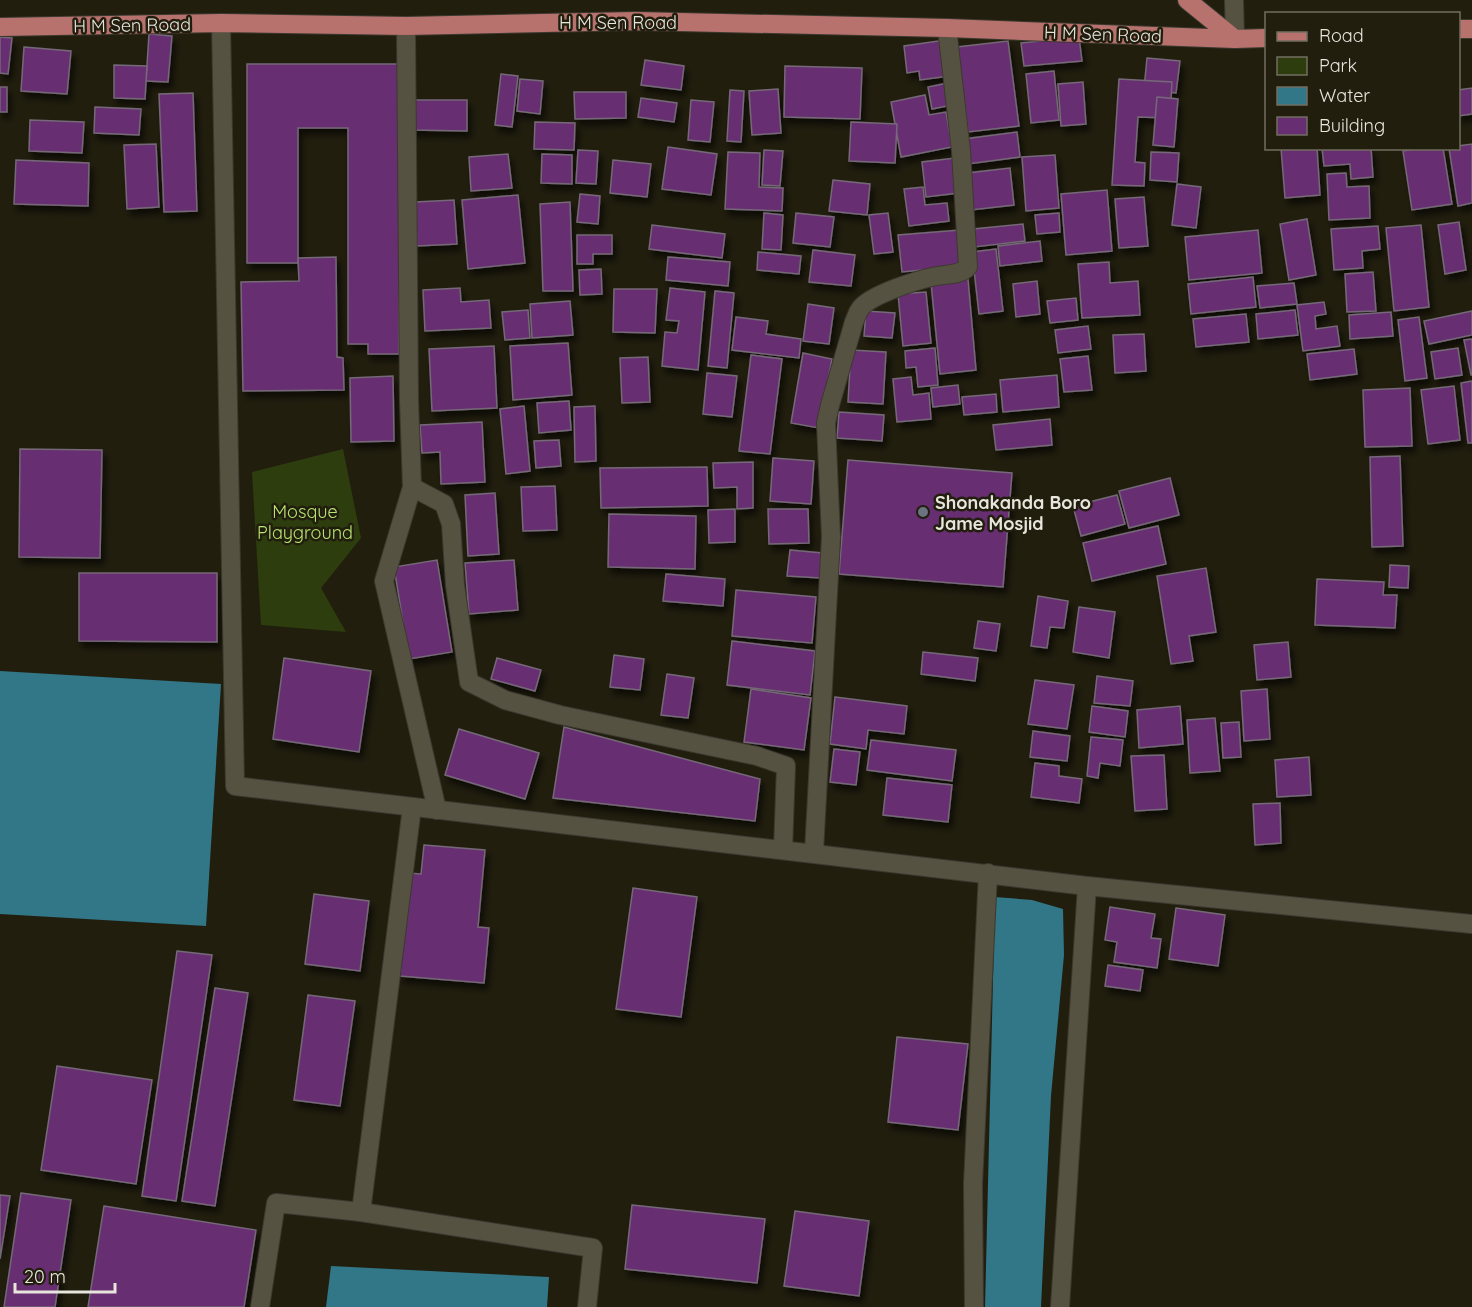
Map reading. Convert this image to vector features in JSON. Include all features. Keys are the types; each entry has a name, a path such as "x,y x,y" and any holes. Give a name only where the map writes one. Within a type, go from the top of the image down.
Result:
{"main road":[{"path":"1187,0 1235,39"},
{"name":"H M Sen Road","path":"0,27 221,23 406,26 636,21 1265,38"}],"street":[{"path":"1234,0 1235,39"},
{"path":"221,23 234,786 814,852 1087,886 1472,924"},
{"path":"406,26 409,400 412,487 384,581 436,810"},
{"path":"814,852 830,548 826,423 830,405 854,322 864,304 882,294 933,276 963,272 969,262 958,118 947,28"},
{"path":"412,487 444,504 451,524 455,585 469,682 505,700 560,715 757,756 786,766 783,850"},
{"path":"361,1212 412,807"},
{"path":"974,1307 973,1184 988,873"},
{"path":"1060,1307 1087,886"},
{"path":"260,1307 276,1203 361,1212 593,1248 587,1307"}],"green space":[{"name":"Mosque Playground","path":"343,449 361,538 321,588 346,632 261,625 252,472"}],"water":[{"path":"0,671 221,684 206,926 0,914"},
{"path":"995,897 1032,900 1063,909 1064,955 1051,1096 1041,1307 985,1307"},
{"path":"331,1266 549,1277 547,1307 326,1307"}],"building":[{"path":"149,34 172,36 168,82 146,81"},
{"path":"0,37 12,38 8,74 0,73"},
{"path":"1079,37 1082,61 1024,66 1021,43"},
{"path":"945,40 949,76 920,80 919,71 907,73 904,46"},
{"path":"1008,41 1019,126 968,132 957,47"},
{"path":"24,47 71,51 67,94 21,91"},
{"path":"1147,58 1180,61 1176,93 1144,89"},
{"path":"645,60 684,66 681,90 641,85"},
{"path":"247,64 399,64 399,354 368,354 368,344 348,344 348,128 298,128 298,263 247,263"},
{"path":"114,65 147,66 145,99 114,98"},
{"path":"785,66 862,68 860,119 784,117"},
{"path":"1054,71 1059,120 1031,123 1026,74"},
{"path":"501,74 518,76 512,127 495,125"},
{"path":"520,79 543,81 540,114 517,111"},
{"path":"1119,79 1172,82 1170,118 1138,117 1135,162 1145,163 1144,186 1112,185"},
{"path":"1083,82 1086,124 1061,126 1058,84"},
{"path":"948,83 952,105 932,109 928,87"},
{"path":"0,87 7,87 7,112 0,112"},
{"path":"1472,88 1472,114 1460,116 1460,90"},
{"path":"778,89 781,133 752,135 749,91"},
{"path":"730,90 744,91 741,142 727,141"},
{"path":"574,92 626,92 626,118 575,119"},
{"path":"193,93 197,211 164,212 159,94"},
{"path":"925,95 929,115 946,112 952,147 901,157 891,102"},
{"path":"1157,97 1178,99 1174,147 1153,145"},
{"path":"641,98 677,103 674,122 638,117"},
{"path":"411,100 467,100 467,131 411,130"},
{"path":"691,100 714,102 710,142 688,140"},
{"path":"95,107 141,109 139,135 94,133"},
{"path":"30,120 84,122 82,153 29,151"},
{"path":"535,122 575,123 574,150 534,149"},
{"path":"851,122 897,124 895,163 849,161"},
{"path":"1017,132 1020,157 968,164 964,139"},
{"path":"156,144 159,207 127,209 124,145"},
{"path":"1472,144 1472,203 1458,206 1449,150 1460,150 1460,146"},
{"path":"668,147 717,154 711,195 662,189"},
{"path":"578,150 598,151 596,184 576,183"},
{"path":"764,150 783,151 780,186 762,185"},
{"path":"1281,150 1317,150 1320,195 1285,198"},
{"path":"1322,150 1371,150 1373,177 1351,179 1350,164 1324,166"},
{"path":"1443,150 1452,204 1412,210 1403,151"},
{"path":"728,152 760,153 759,187 783,188 782,211 725,209"},
{"path":"1151,152 1179,153 1177,182 1150,180"},
{"path":"508,154 512,188 471,191 469,157"},
{"path":"542,154 572,155 572,184 541,183"},
{"path":"1055,155 1059,208 1026,211 1022,157"},
{"path":"955,158 959,193 926,197 922,162"},
{"path":"16,160 89,163 88,206 14,204"},
{"path":"613,160 651,164 647,197 610,193"},
{"path":"1010,168 1014,205 971,210 967,173"},
{"path":"1346,173 1347,187 1369,186 1370,218 1329,220 1327,174"},
{"path":"833,180 870,184 867,215 829,211"},
{"path":"1177,184 1201,187 1196,228 1172,225"},
{"path":"923,187 925,205 947,203 949,221 909,226 904,189"},
{"path":"1107,190 1112,251 1066,255 1061,194"},
{"path":"580,194 600,196 598,224 577,222"},
{"path":"518,195 525,263 468,269 462,200"},
{"path":"1144,197 1148,246 1119,248 1115,199"},
{"path":"454,200 457,244 417,246 415,202"},
{"path":"570,202 573,291 543,291 540,204"},
{"path":"764,213 783,215 781,250 762,249"},
{"path":"796,213 834,217 830,247 793,243"},
{"path":"888,213 893,252 874,254 869,215"},
{"path":"1059,213 1060,232 1037,234 1035,215"},
{"path":"1307,219 1316,275 1289,280 1280,224"},
{"path":"1459,222 1466,270 1445,274 1438,225"},
{"path":"1023,224 1025,241 974,247 973,229"},
{"path":"652,225 725,234 722,258 649,249"},
{"path":"1421,225 1429,307 1394,311 1386,228"},
{"path":"1378,226 1380,249 1362,251 1363,268 1334,270 1331,229"},
{"path":"960,230 963,266 902,272 898,235"},
{"path":"1258,230 1262,273 1189,280 1185,237"},
{"path":"577,235 612,235 612,254 593,254 593,264 577,264"},
{"path":"1040,241 1042,261 1000,266 998,246"},
{"path":"996,249 1003,311 979,314 972,252"},
{"path":"813,250 855,255 851,286 809,282"},
{"path":"758,252 801,256 799,274 757,270"},
{"path":"336,257 337,357 343,358 344,390 243,391 241,282 299,281 298,258"},
{"path":"668,257 730,262 728,286 666,280"},
{"path":"1109,262 1110,283 1138,281 1140,315 1082,318 1078,264"},
{"path":"601,269 602,294 580,295 579,270"},
{"path":"1373,272 1376,311 1347,312 1345,274"},
{"path":"1253,277 1256,307 1191,314 1188,284"},
{"path":"968,279 976,370 940,374 931,283"},
{"path":"1037,281 1040,314 1016,317 1013,284"},
{"path":"1294,283 1297,304 1260,308 1257,286"},
{"path":"460,288 461,302 489,300 491,328 425,331 423,290"},
{"path":"670,288 705,292 698,370 662,366 665,332 677,333 679,321 666,320"},
{"path":"614,289 657,289 655,333 613,332"},
{"path":"715,291 734,293 727,368 708,366"},
{"path":"926,292 931,343 903,346 898,294"},
{"path":"1076,298 1078,320 1050,323 1047,301"},
{"path":"570,301 573,335 532,338 530,304"},
{"path":"1324,302 1326,314 1315,316 1316,329 1337,326 1340,346 1303,351 1297,305"},
{"path":"808,304 834,308 829,344 803,341"},
{"path":"528,310 530,338 505,340 502,312"},
{"path":"1295,310 1298,335 1258,339 1256,314"},
{"path":"866,311 895,313 892,338 864,336"},
{"path":"1472,311 1472,335 1429,344 1424,321"},
{"path":"1391,312 1393,336 1350,339 1349,315"},
{"path":"1246,314 1249,342 1196,347 1193,319"},
{"path":"736,317 768,321 766,334 801,339 799,358 732,350"},
{"path":"1419,317 1427,378 1405,381 1398,320"},
{"path":"1088,326 1091,349 1058,353 1055,330"},
{"path":"1144,334 1146,371 1115,373 1113,335"},
{"path":"1472,339 1472,375 1471,375 1464,340"},
{"path":"568,343 572,395 513,400 510,346"},
{"path":"494,346 497,408 432,411 429,349"},
{"path":"935,348 938,385 918,387 916,367 906,368 905,351"},
{"path":"1458,348 1462,375 1435,379 1431,352"},
{"path":"1354,349 1357,374 1310,380 1307,354"},
{"path":"851,350 886,352 883,404 848,402"},
{"path":"803,353 832,359 819,428 791,423"},
{"path":"751,355 782,359 770,454 739,451"},
{"path":"1088,356 1092,390 1064,392 1060,359"},
{"path":"648,357 650,402 622,403 620,358"},
{"path":"707,373 737,376 732,417 703,414"},
{"path":"1057,375 1059,407 1003,412 1000,380"},
{"path":"393,376 394,441 351,442 350,378"},
{"path":"911,377 913,395 929,393 931,419 897,422 893,379"},
{"path":"1472,381 1472,443 1468,443 1461,383"},
{"path":"958,385 960,404 933,407 931,388"},
{"path":"1454,386 1460,440 1428,444 1421,390"},
{"path":"1410,388 1412,446 1365,447 1363,390"},
{"path":"996,394 997,412 964,415 962,397"},
{"path":"569,401 571,430 539,433 537,403"},
{"path":"524,406 530,471 506,474 500,409"},
{"path":"595,406 596,461 575,462 574,407"},
{"path":"839,412 884,415 882,441 837,438"},
{"path":"1050,419 1052,445 996,450 993,425"},
{"path":"482,422 485,482 441,484 440,452 422,453 420,425"},
{"path":"559,440 561,466 536,468 534,441"},
{"path":"20,449 102,450 100,558 19,557"},
{"path":"1400,456 1403,546 1372,547 1370,457"},
{"path":"773,458 814,461 811,504 770,501"},
{"path":"848,460 1012,473 1003,587 839,574"},
{"path":"753,462 753,508 737,509 737,487 714,488 713,463"},
{"path":"707,467 708,506 601,508 600,468"},
{"path":"1170,478 1179,515 1129,528 1119,491"},
{"path":"555,486 557,530 523,531 521,487"},
{"path":"495,493 499,554 468,556 465,495"},
{"path":"1117,495 1125,524 1081,536 1073,506"},
{"path":"735,509 735,542 709,543 708,510"},
{"path":"768,509 808,509 809,543 769,544"},
{"path":"609,514 696,516 695,569 608,567"},
{"path":"1158,526 1166,564 1092,581 1083,543"},
{"path":"790,550 823,553 821,578 787,576"},
{"path":"437,560 452,652 409,659 394,567"},
{"path":"514,560 518,610 469,614 465,563"},
{"path":"1390,565 1409,566 1408,588 1389,587"},
{"path":"1206,568 1216,632 1189,636 1193,661 1171,664 1157,576"},
{"path":"79,573 217,573 217,642 79,641"},
{"path":"666,574 725,579 723,606 663,601"},
{"path":"1317,579 1384,582 1383,595 1397,595 1395,628 1315,625"},
{"path":"736,590 816,597 812,643 732,636"},
{"path":"1038,596 1068,601 1064,628 1050,627 1047,648 1031,646"},
{"path":"1079,607 1115,612 1109,658 1073,652"},
{"path":"978,621 1000,624 996,651 974,648"},
{"path":"732,641 815,651 810,695 727,685"},
{"path":"1288,642 1291,677 1257,680 1254,645"},
{"path":"923,652 978,658 975,681 921,674"},
{"path":"614,655 644,659 640,690 610,687"},
{"path":"284,658 371,671 359,752 273,739"},
{"path":"497,658 541,670 535,691 491,679"},
{"path":"667,674 694,678 688,718 661,715"},
{"path":"1097,676 1133,681 1130,706 1094,703"},
{"path":"1035,680 1074,685 1067,729 1028,724"},
{"path":"751,689 811,698 804,750 744,742"},
{"path":"1267,689 1270,739 1244,741 1241,691"},
{"path":"835,697 907,706 904,734 868,730 866,749 830,744"},
{"path":"1092,706 1128,711 1125,737 1089,732"},
{"path":"1180,706 1183,744 1139,748 1137,710"},
{"path":"1215,718 1220,771 1190,773 1187,720"},
{"path":"1239,722 1241,757 1223,758 1221,723"},
{"path":"564,727 760,779 755,821 553,798"},
{"path":"459,729 539,753 525,799 445,775"},
{"path":"1033,731 1070,736 1067,761 1030,757"},
{"path":"1091,737 1123,740 1120,766 1100,763 1098,778 1087,776"},
{"path":"871,740 956,750 952,781 867,770"},
{"path":"834,749 860,752 856,785 830,782"},
{"path":"1164,755 1167,809 1135,811 1131,756"},
{"path":"1309,757 1311,795 1277,797 1275,760"},
{"path":"1035,763 1059,766 1059,776 1082,779 1079,803 1031,797"},
{"path":"887,778 952,785 948,822 883,815"},
{"path":"1280,803 1281,843 1255,845 1253,804"},
{"path":"424,845 485,850 478,927 489,928 484,983 400,976 409,873 421,874"},
{"path":"633,888 697,897 681,1017 616,1009"},
{"path":"314,894 369,901 360,971 305,964"},
{"path":"1110,907 1155,914 1151,938 1161,939 1157,968 1114,962 1117,942 1105,940"},
{"path":"1176,908 1225,915 1218,966 1169,959"},
{"path":"177,951 212,955 176,1201 142,1196"},
{"path":"1108,965 1143,970 1140,991 1105,986"},
{"path":"215,988 248,993 215,1206 182,1201"},
{"path":"308,995 355,1001 340,1106 294,1100"},
{"path":"897,1037 968,1044 958,1130 888,1122"},
{"path":"57,1066 152,1080 136,1184 41,1170"},
{"path":"21,1193 71,1200 55,1307 4,1307"},
{"path":"0,1195 10,1196 0,1259"},
{"path":"632,1205 765,1219 757,1283 625,1269"},
{"path":"104,1206 256,1230 244,1307 88,1307"},
{"path":"795,1211 869,1221 859,1296 784,1286"}],"place":[{"name":"Shonakanda Boro Jame Mosjid","path":"923,512"}]}
